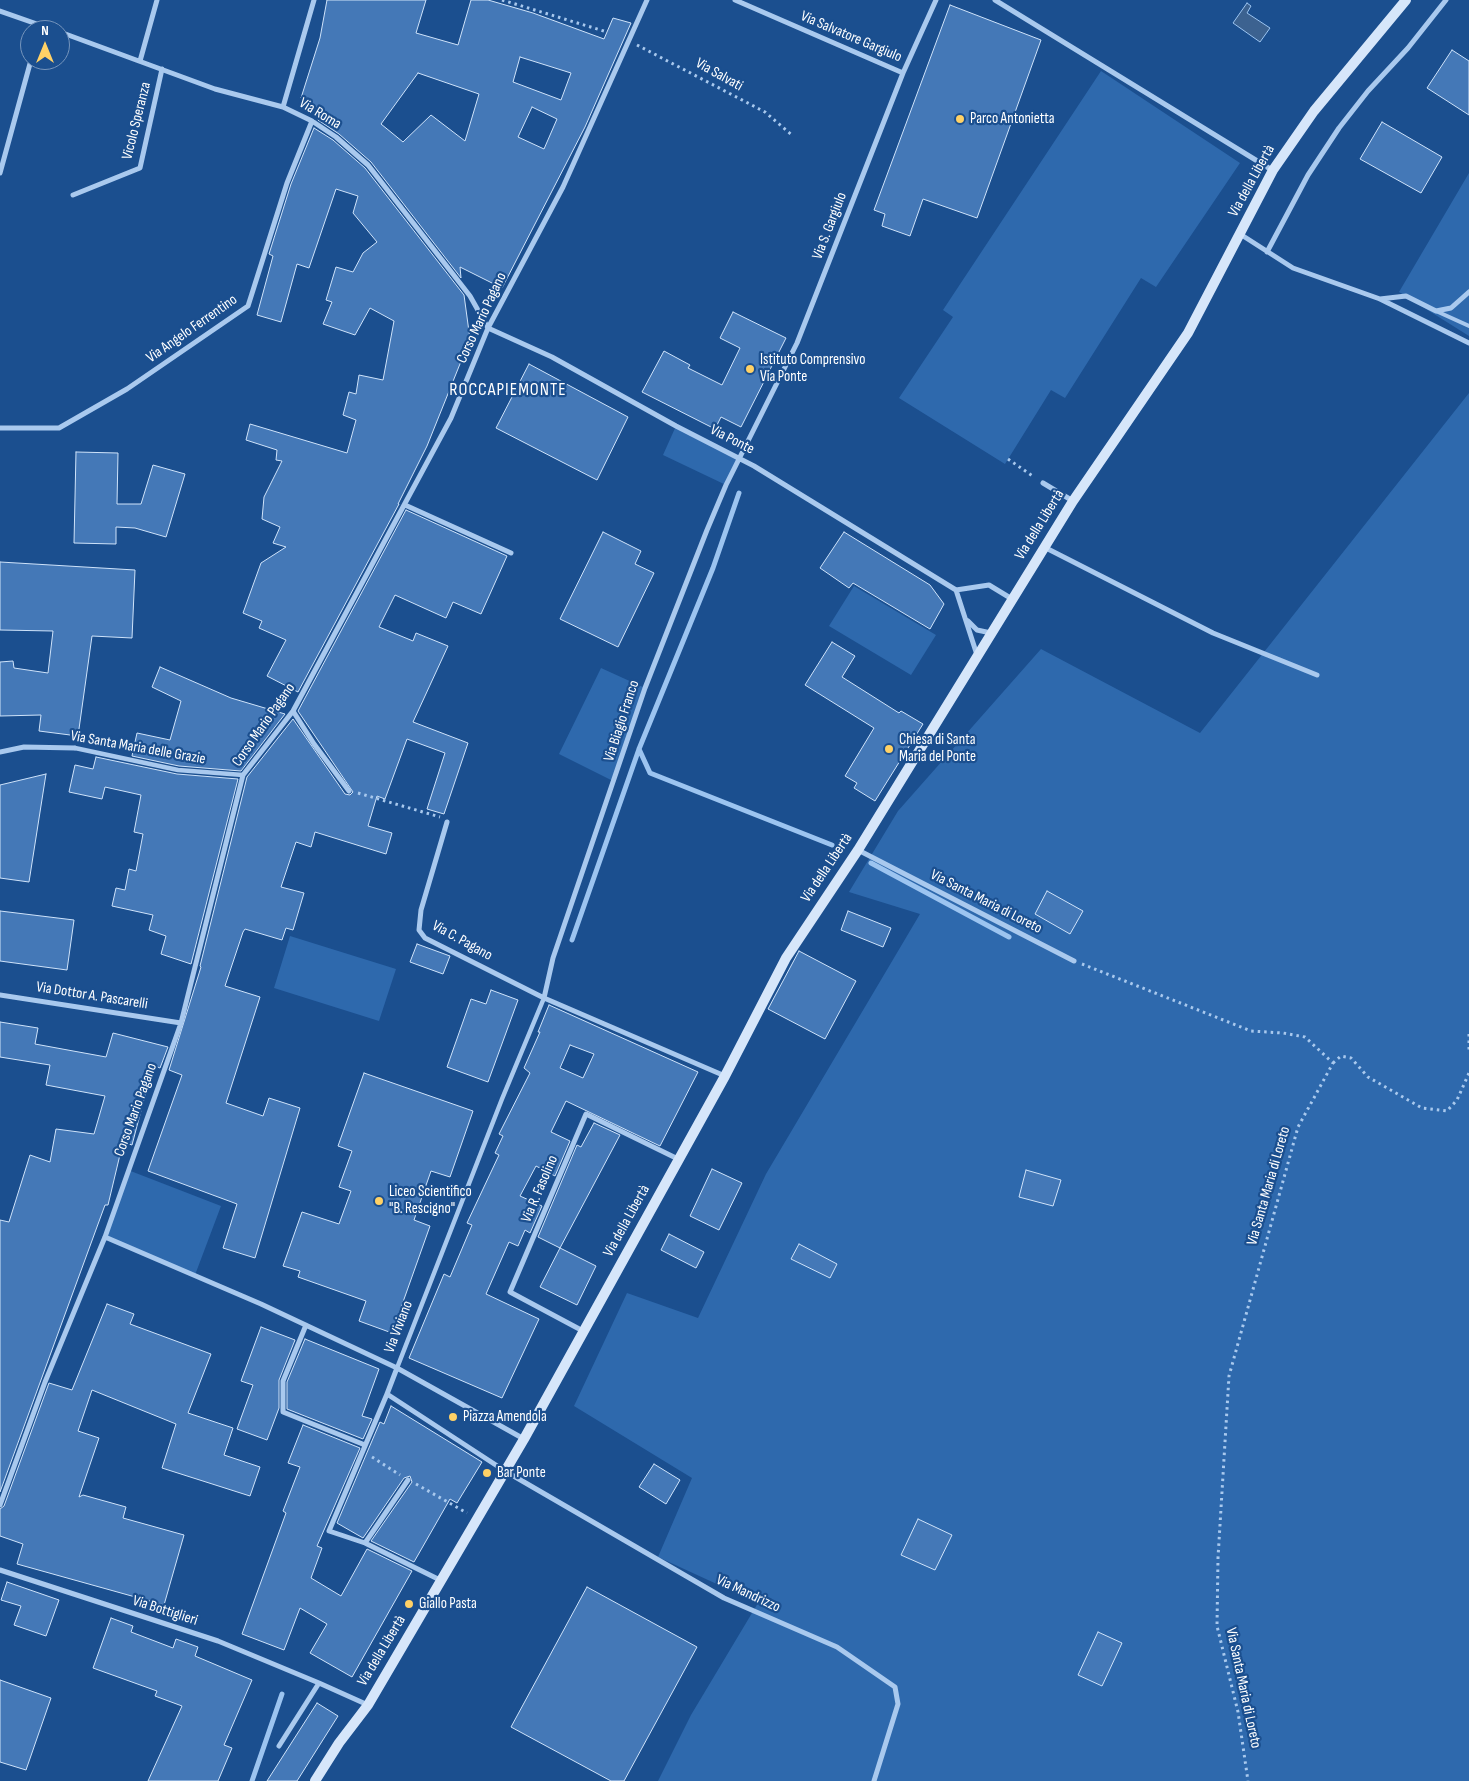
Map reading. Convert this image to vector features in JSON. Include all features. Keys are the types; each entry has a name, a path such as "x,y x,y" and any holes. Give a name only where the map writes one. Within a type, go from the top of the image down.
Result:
{"main road":[{"name":"Via della Libertà","path":"315,1781 339,1743 368,1705 524,1439 725,1076 786,958 858,850 1073,501 1188,333 1273,170 1314,112 1406,0"}],"street":[{"path":"140,60 157,0"},
{"path":"283,107 314,0"},
{"name":"Corso Mario Pagano","path":"0,1505 45,1382 105,1237 181,1023 243,775 293,711 451,418 488,328 563,187 647,0"},
{"name":"Via Salvatore Gargiulo","path":"734,0 903,73"},
{"name":"Via S. Gargiulo","path":"741,458 797,343 903,73 936,0"},
{"path":"994,0 1273,170"},
{"path":"1267,252 1308,175 1339,128 1368,91 1408,48 1446,0"},
{"path":"0,11 21,20"},
{"name":"Via Roma","path":"70,36 215,89 283,107 312,121 368,165 470,296 488,328"},
{"name":"Vicolo Speranza","path":"73,195 140,168 162,69"},
{"path":"0,172 28,70"},
{"name":"Via Angelo Ferrentino","path":"0,428 59,428 127,388 248,306 287,183 312,121"},
{"path":"1240,234 1294,268 1380,299 1469,343"},
{"path":"1380,299 1406,296 1436,311 1451,308 1466,298 1469,292"},
{"name":"Via Ponte","path":"488,328 552,357 676,426 741,458 796,489 956,590"},
{"name":"Via Biagio Franco","path":"544,998 553,958 645,688 707,530 726,485 741,458"},
{"path":"1043,483 1073,501"},
{"path":"404,504 511,553"},
{"path":"1044,547 1213,633 1318,676"},
{"path":"977,655 968,621 956,590 989,585 1012,599"},
{"path":"968,621 977,630 991,633"},
{"path":"293,711 314,744 349,791"},
{"name":"Via Santa Maria delle Grazie","path":"0,752 24,747 75,748 178,770 243,775"},
{"name":"Via C. Pagano","path":"447,822 421,910 419,930 425,938 544,998 725,1076"},
{"name":"Via Santa Maria di Loreto","path":"858,850 1074,961"},
{"name":"Via Dottor A. Pascarelli","path":"0,995 181,1023"},
{"name":"Via Viviano","path":"105,1237 306,1325 397,1368 502,1099 544,998"},
{"name":"Via R. Fasolino","path":"583,1331 510,1292 586,1114 678,1159"},
{"path":"306,1325 283,1381 282,1412 365,1445"},
{"path":"441,1581 365,1543 329,1531 397,1368 524,1439"},
{"path":"387,1394 505,1471"},
{"name":"Via Mandrizzo","path":"505,1471 724,1598 837,1647 896,1687 898,1704 874,1781"},
{"path":"365,1543 408,1480"},
{"name":"Via Bottiglieri","path":"0,1570 218,1641 368,1705"},
{"path":"279,1746 319,1684"}],"lane":[{"path":"1436,311 1469,326"}],"path":[{"path":"502,0 607,32"},
{"name":"Via Salvati","path":"630,41 765,112 793,136"},
{"path":"1008,460 1043,483"},
{"path":"349,791 440,816 447,822"},
{"path":"1074,961 1251,1031 1283,1033 1305,1037 1333,1064 1341,1056 1351,1058 1368,1077 1422,1108 1447,1111 1458,1100 1469,1073"},
{"path":"1469,1034 1469,1052"},
{"name":"Via Santa Maria di Loreto","path":"1248,1781 1238,1712 1217,1626 1218,1558 1229,1376 1298,1127 1333,1064"},
{"path":"363,1451 408,1480 477,1519"}],"shaded area":[{"path":"1247,3 1251,6 1247,13 1270,28 1260,42 1233,23"},
{"path":"1101,71 1240,163 1156,287 1141,278 1065,398 1051,390 1005,464 899,398 953,317 943,310"},
{"path":"1469,173 1469,336 1399,292"},
{"path":"1469,393 1469,1781 658,1781 691,1715 758,1603 658,1557 692,1478 574,1406 627,1293 698,1318 766,1174 920,914 849,892 898,811 1041,649 1200,733"},
{"path":"676,426 741,458 726,485 663,455"},
{"path":"854,586 936,635 911,675 829,626"},
{"path":"601,668 645,688 615,782 559,754"},
{"path":"290,936 396,969 379,1021 274,988"},
{"path":"128,1170 221,1206 195,1275 105,1237"}],"building":[{"path":"327,0 426,0 416,33 458,45 471,0 488,0 533,13 604,39 613,18 631,23 585,127 502,288 460,267 461,278 371,162 339,134 318,120 320,115 301,98 320,38","holes":["520,57 571,73 561,100 513,82","418,73 479,94 465,141 431,115 403,142 381,124","532,107 557,119 544,149 518,137"]},
{"name":"Parco Antonietta","path":"950,5 1041,40 977,218 923,199 910,236 882,226 885,214 874,210"},
{"path":"1452,50 1469,61 1469,115 1427,88"},
{"path":"1382,122 1442,157 1421,193 1360,159"},
{"path":"314,128 333,140 365,168 464,295 470,339 427,446 399,504 298,692 267,676 286,640 259,628 262,621 243,613 261,563 286,547 273,543 280,527 262,519 264,497 282,461 276,460 277,450 246,440 250,424 347,453 356,420 343,415 349,392 356,394 359,375 383,380 394,321 370,308 355,335 323,324 332,302 326,300 336,267 353,272 363,253 377,242 353,213 358,196 336,189 309,268 297,264 281,322 257,315 273,256 269,254 291,184"},
{"name":"Istituto Comprensivo Via Ponte","path":"733,312 786,338 741,427 721,417 715,429 642,392 664,351 690,365 688,368 722,385 740,348 720,338"},
{"path":"529,364 628,417 597,480 496,428"},
{"path":"76,452 118,453 117,504 141,504 153,465 185,474 166,537 135,528 116,527 116,544 74,543"},
{"path":"406,510 507,556 481,614 453,602 446,618 395,595 379,627 413,641 416,633 448,646 413,722 468,743 444,814 427,809 445,753 407,739 385,799 377,796 368,826 392,833 386,854 315,832 311,847 296,842 281,887 304,893 293,930 286,928 282,940 245,929 243,932 225,986 260,997 226,1103 263,1116 269,1098 300,1108 255,1258 223,1248 237,1204 148,1171 182,1075 169,1070 201,967 247,777 293,719 345,794 350,795 353,792 298,711"},
{"path":"603,532 641,551 635,564 654,573 618,647 560,619"},
{"path":"844,532 930,585 944,604 930,629 853,583 849,588 820,568"},
{"path":"0,562 135,570 132,638 92,636 78,736 39,731 41,715 0,716 0,662 13,661 14,668 48,673 53,631 0,630"},
{"path":"832,642 855,656 842,677 899,713 901,711 923,724 875,801 854,788 857,783 845,776 874,728 805,685"},
{"path":"160,667 231,698 285,714 241,771 179,766 132,756 137,733 170,740 181,701 152,687"},
{"path":"96,757 177,774 238,779 191,964 161,954 166,936 149,930 153,915 112,906 116,888 125,890 129,869 136,871 143,834 134,832 141,795 105,787 102,799 69,792 75,765 93,769"},
{"path":"46,774 29,882 0,878 0,785"},
{"path":"1047,891 1083,911 1070,934 1035,914"},
{"path":"0,911 74,920 67,970 0,961"},
{"path":"848,911 891,928 883,947 841,930"},
{"path":"417,944 450,956 443,974 410,962"},
{"path":"799,951 856,981 825,1039 768,1009"},
{"path":"491,990 518,1000 488,1082 447,1067 471,999 486,1004"},
{"path":"549,1005 698,1072 660,1146 566,1101 551,1132 570,1141 555,1176 536,1166 520,1196 542,1206 530,1233 525,1230 518,1246 509,1242 486,1294 539,1319 502,1398 409,1358 444,1274 450,1277 472,1225 467,1223 499,1155 495,1153 503,1136 499,1134 530,1073 524,1068 540,1032 538,1032","holes":["570,1045 594,1054 583,1078 560,1068"]},
{"path":"0,1022 38,1028 35,1044 106,1057 113,1033 168,1047 160,1068 153,1065 132,1145 123,1142 108,1205 105,1205 0,1492 0,1220 9,1222 30,1155 50,1162 56,1129 94,1134 105,1096 46,1085 50,1065 0,1057"},
{"path":"364,1073 473,1111 450,1177 431,1171 414,1220 430,1226 392,1333 359,1321 366,1301 298,1277 300,1271 283,1266 302,1212 339,1224 351,1191 339,1187 352,1151 338,1146"},
{"path":"594,1123 620,1135 560,1248 538,1237 577,1145 581,1147"},
{"path":"712,1169 742,1183 719,1230 690,1216"},
{"path":"1026,1170 1061,1180 1053,1206 1019,1197"},
{"path":"669,1234 704,1252 696,1268 661,1250"},
{"path":"799,1244 837,1264 830,1278 791,1259"},
{"path":"560,1248 596,1266 577,1305 540,1287"},
{"path":"107,1304 134,1314 130,1324 211,1354 188,1413 233,1428 224,1455 260,1467 250,1496 162,1468 176,1424 92,1390 78,1431 99,1438 79,1497 83,1495 126,1507 123,1518 184,1535 164,1605 17,1564 23,1544 0,1536 0,1509 4,1506 49,1383 72,1390"},
{"path":"261,1327 295,1340 279,1380 279,1408 267,1440 237,1429 253,1385 241,1381"},
{"path":"305,1339 379,1369 362,1416 372,1419 363,1439 287,1409 287,1382"},
{"path":"391,1406 482,1462 457,1503 450,1499 414,1562 371,1541 412,1482 410,1476 404,1478 363,1538 337,1523 380,1422 384,1424"},
{"path":"303,1425 360,1448 317,1546 322,1548 311,1578 341,1596 367,1549 412,1571 352,1677 310,1653 327,1624 300,1608 284,1650 242,1634 286,1513 283,1511 300,1467 288,1463"},
{"path":"654,1464 680,1480 666,1504 639,1487"},
{"path":"918,1519 952,1535 935,1570 901,1555"},
{"path":"7,1582 59,1600 46,1636 14,1625 21,1606 1,1600"},
{"path":"587,1587 697,1647 624,1781 611,1781 511,1727"},
{"path":"111,1618 133,1626 131,1632 173,1648 176,1639 198,1647 195,1656 252,1680 224,1745 232,1748 218,1781 148,1781 182,1706 155,1696 157,1691 93,1668"},
{"path":"1098,1632 1122,1643 1102,1686 1078,1675"},
{"path":"0,1680 51,1698 26,1770 0,1762"},
{"path":"317,1703 338,1716 297,1781 267,1781"}],"waterway":[{"path":"572,940 639,749 713,568 739,493"},
{"path":"639,749 650,773 832,845"},
{"path":"871,863 1009,937"},
{"path":"252,1781 282,1694"}],"place":[{"name":"Parco Antonietta","path":"960,119"},
{"name":"Istituto Comprensivo Via Ponte","path":"750,369"},
{"name":"Chiesa di Santa Maria del Ponte","path":"889,749"},
{"name":"Liceo Scientifico \"B. Rescigno\"","path":"379,1201"},
{"name":"Piazza Amendola","path":"453,1417"},
{"name":"Bar Ponte","path":"487,1473"},
{"name":"Giallo Pasta","path":"409,1604"}],"district":[{"name":"ROCCAPIEMONTE","path":"508,390"}]}
